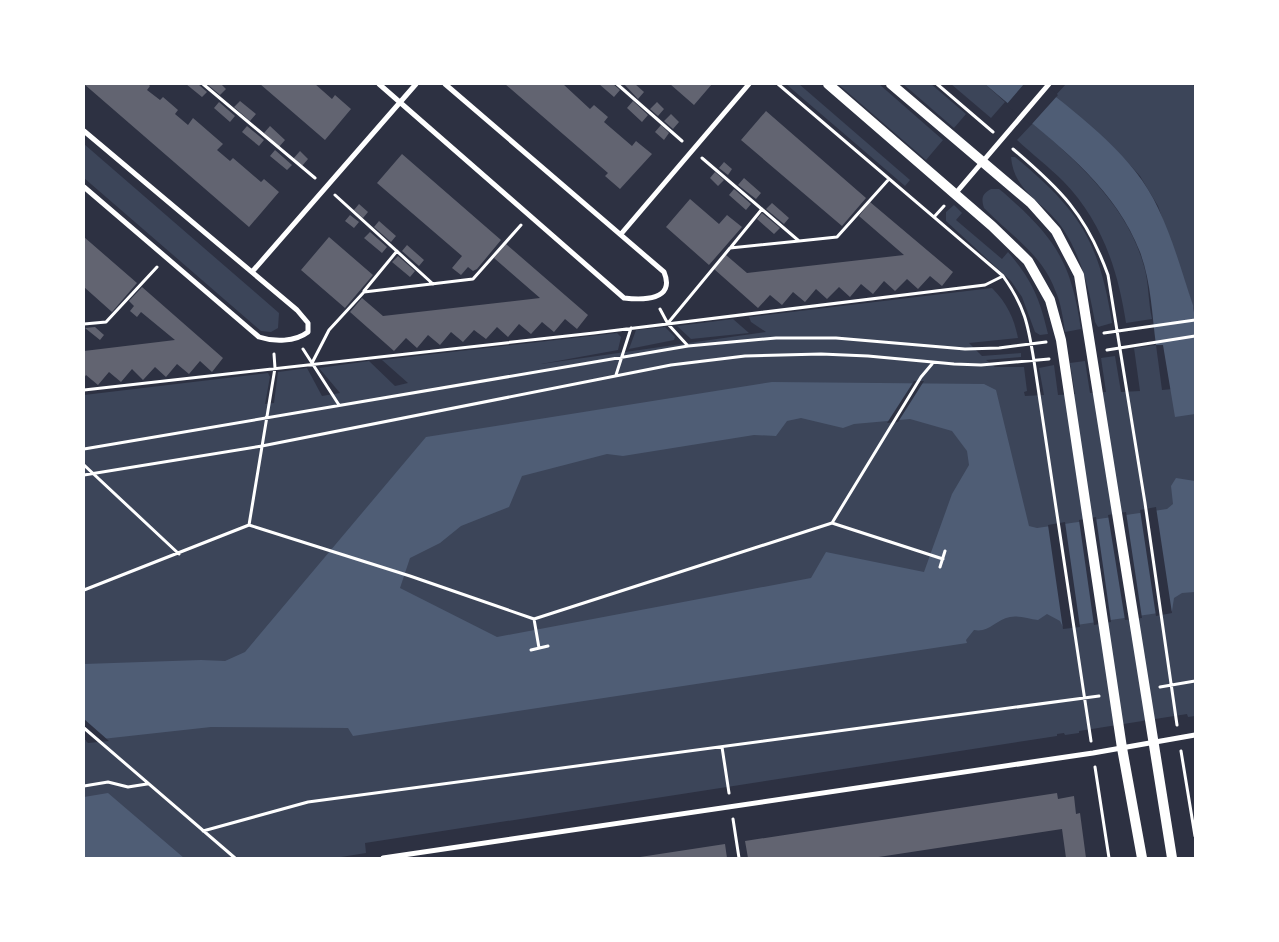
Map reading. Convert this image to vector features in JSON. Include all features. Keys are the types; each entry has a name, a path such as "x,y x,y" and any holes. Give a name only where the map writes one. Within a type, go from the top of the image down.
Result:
{"main road":[{"path":"828,84 955,194 1028,261 1050,300 1061,340 1122,748 1142,858"},
{"path":"890,84 1031,204 1056,231 1079,276 1172,858"}],"street":[{"path":"379,84 624,298 644,300 654,298 666,288 667,281 664,272 446,84"},
{"path":"252,272 416,84"},
{"path":"621,234 750,84"},
{"path":"955,194 1049,84"},
{"path":"84,131 297,310 308,323 308,332 302,336 273,342 259,337 246,328 84,187"},
{"path":"383,858 1122,748 1195,735"}],"path":[{"path":"616,84 799,241"},
{"path":"778,84 1003,276 1018,298 1024,312 1034,361 1075,630"},
{"path":"730,248 837,237 889,178"},
{"path":"668,324 762,209"},
{"path":"364,292 473,279 529,216"},
{"path":"312,363 329,330 364,292 397,251"},
{"path":"84,324 106,322 165,257"},
{"path":"84,390 668,324 985,285 1003,276"},
{"path":"654,298 668,324 688,346"},
{"path":"1090,336 1195,320"},
{"path":"616,375 631,328"},
{"path":"1092,352 1195,336"},
{"path":"295,337 339,405"},
{"path":"84,449 688,346 776,338 836,338 965,349 1061,340"},
{"path":"250,525 275,368 273,342"},
{"path":"84,475 262,446 672,364 745,356 849,355 933,363 981,365 1034,361 1063,356"},
{"path":"832,523 921,377 933,363"},
{"path":"84,465 179,554"},
{"path":"1145,503 1161,615"},
{"path":"84,590 250,525 410,576 534,619 832,523 943,559"},
{"path":"940,567 945,551"},
{"path":"534,619 539,648"},
{"path":"532,650 548,646"},
{"path":"1145,689 1195,681"},
{"path":"203,831 308,802 1114,694"},
{"path":"84,728 235,858"},
{"path":"84,786 108,782 128,788 147,784"}],"shaded area":[{"path":"786,84 799,84 910,180 905,186"},
{"path":"838,84 879,84 943,140 926,160"},
{"path":"903,84 931,84 966,114 954,128"},
{"path":"951,84 985,84 1005,102 991,118"},
{"path":"985,84 1040,84 1106,140 1136,172 1148,189 1168,232 1193,305 1195,320 1195,414 1175,417 1163,345 1156,345 1147,275 1140,252 1128,226 1112,202 1073,159"},
{"path":"1066,84 1192,84 1195,87 1195,312 1158,206 1140,176 1121,155 1055,96"},
{"path":"1033,123 1099,187 1126,224 1144,266 1152,319 1126,323 1113,265 1098,230 1088,213 1077,196 1063,181 1017,140"},
{"path":"84,144 279,313 278,328 271,332 261,331 84,178"},
{"path":"1011,157 1015,157 1055,194 1083,229 1100,270 1107,294 1112,323 1098,327 1095,322 1084,274 1070,240 1056,220 1031,196 1018,180 1013,169"},
{"path":"991,189 999,189 1022,209 1058,252 1072,285 1081,329 1065,332 1062,311 1057,295 1042,266 1024,245 984,208 983,197"},
{"path":"954,205 962,213 956,220 1002,259 1008,252 1016,262 1034,290 1042,310 1048,334 1040,335 1035,332 1022,297 1011,281 946,221 946,212"},
{"path":"992,288 1002,299 1009,311 1018,338 969,343 982,356 1021,353 1021,357 986,360 995,367 1024,367 1027,391 1024,392 1025,396 1044,395 1039,368 1054,365 1058,395 1075,394 1070,363 1085,361 1090,393 1106,392 1101,358 1115,356 1121,392 1140,391 1134,348 1156,345 1162,390 1195,387 1195,716 1188,717 1187,714 1079,731 1079,733 1057,734 1057,736 365,843 366,853 335,858 113,858 84,843 84,395 268,373 270,377 265,404 274,403 278,372 307,368 322,396 340,393 319,368 369,361 395,386 408,383 382,360 617,333 621,337 618,350 541,364 766,332 751,322 749,317"},
{"path":"733,319 749,333 691,339 677,326"},
{"path":"665,327 675,337 674,340 629,349 636,330"},
{"path":"772,382 984,384 996,390 1029,526 1037,528 1167,509 1173,504 1171,486 1176,478 1195,481 1195,592 1182,593 1174,598 1172,611 1063,627 1060,621 1047,614 1038,620 1013,617 984,630 974,630 966,640 967,643 353,736 348,728 211,727 84,741 84,664 201,660 225,661 245,652 426,437","holes":["801,418 843,428 854,424 910,419 952,431 967,451 969,465 952,494 924,572 826,552 811,578 497,637 400,588 410,558 440,543 461,526 509,507 522,476 607,454 623,456 754,435 776,436 787,421"]},
{"path":"108,793 184,858 84,858 84,797"}],"pier":[{"path":"1024,84 1044,84 1058,95 1031,125 1006,105"},
{"path":"914,381 924,381 898,422 887,423"},
{"path":"1156,507 1172,613 1156,616 1140,510"},
{"path":"1126,512 1142,618 1125,620 1108,515"},
{"path":"1096,517 1111,622 1094,625 1079,520"},
{"path":"1065,522 1080,627 1063,629 1048,525"},
{"path":"84,719 109,741 88,743 84,739"}],"building":[{"path":"84,84 148,84 150,86 147,90 160,100 163,97 178,110 175,114 188,125 193,118 223,144 217,150 230,161 233,158 261,182 264,179 279,192 249,227"},
{"path":"186,84 198,84 207,92 202,97"},
{"path":"207,84 221,84 226,89 220,95"},
{"path":"260,84 315,84 332,99 335,95 351,109 325,140"},
{"path":"505,84 563,84 590,109 594,105 608,117 604,122 632,146 636,141 652,154 620,189 605,176 608,173"},
{"path":"599,84 613,84 620,90 614,97"},
{"path":"624,84 635,84 644,92 638,99"},
{"path":"670,84 712,84 694,105"},
{"path":"240,101 256,114 250,121 234,107"},
{"path":"633,101 648,115 642,122 627,108"},
{"path":"219,102 235,116 230,122 214,108"},
{"path":"657,102 664,109 658,116 650,109"},
{"path":"766,111 866,198 842,226 741,140"},
{"path":"671,114 679,122 673,129 664,121"},
{"path":"661,125 669,133 664,140 655,132"},
{"path":"247,126 264,140 259,146 242,132"},
{"path":"270,126 285,140 279,147 264,133"},
{"path":"275,150 292,165 287,170 270,156"},
{"path":"300,151 308,159 302,166 293,159"},
{"path":"402,154 501,240 477,269 473,271 468,267 461,275 452,268 462,256 377,183"},
{"path":"724,162 732,169 728,175 719,168"},
{"path":"715,172 724,180 718,186 710,178"},
{"path":"744,178 761,193 756,199 738,185"},
{"path":"734,189 751,204 746,210 729,195"},
{"path":"690,199 719,224 727,215 742,227 709,265 666,227"},
{"path":"870,202 953,272 942,286 930,276 918,289 907,279 895,291 884,281 873,294 861,284 850,297 839,287 827,299 816,289 805,302 793,292 782,305 770,295 758,308 714,269 726,255 747,273 904,255 859,216"},
{"path":"772,203 789,218 784,224 766,209"},
{"path":"359,204 368,212 363,218 354,210"},
{"path":"762,213 780,228 774,234 757,219"},
{"path":"350,215 359,222 354,228 345,221"},
{"path":"379,221 396,236 391,242 374,227"},
{"path":"370,232 387,247 382,253 364,238"},
{"path":"84,237 137,283 112,312 84,287"},
{"path":"329,237 373,275 345,308 301,270"},
{"path":"506,244 588,315 577,329 565,319 554,332 542,322 531,334 519,324 508,337 497,327 486,339 474,330 463,342 451,332 440,345 428,335 417,348 406,338 394,351 350,312 362,298 383,316 540,298 494,258"},
{"path":"407,245 424,260 419,266 402,251"},
{"path":"398,256 415,271 410,277 392,262"},
{"path":"142,287 223,358 212,372 200,361 189,374 177,364 166,377 155,367 143,380 132,369 121,382 109,372 98,385 86,375 84,378 84,351 175,340 141,312 137,317 130,311 134,306 129,301"},
{"path":"95,327 104,335 100,340 85,328"},
{"path":"1057,793 1058,799 1074,796 1076,814 1080,813 1086,858 1066,858 1062,829 872,858 748,858 745,841"},
{"path":"725,844 727,858 640,858 640,857"}]}
